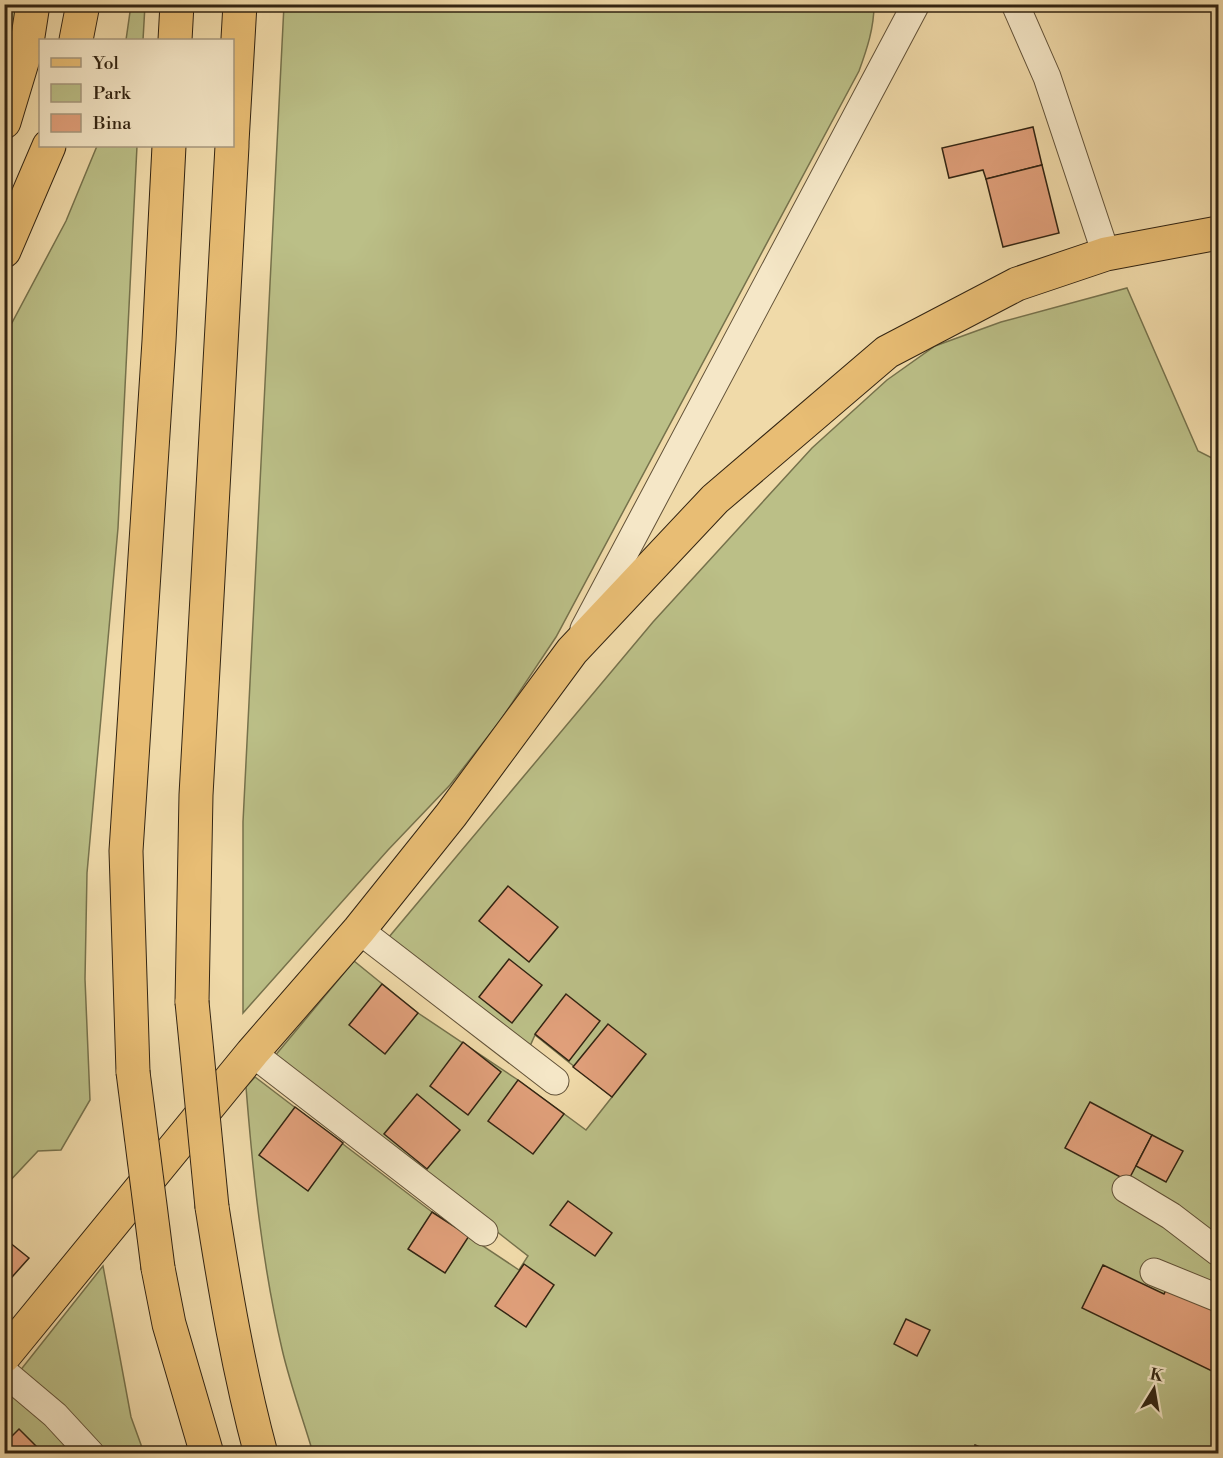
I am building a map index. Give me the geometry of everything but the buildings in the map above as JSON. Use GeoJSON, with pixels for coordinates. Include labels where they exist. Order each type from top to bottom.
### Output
{"type":"FeatureCollection","features":[{"type":"Feature","properties":{"kind":"main road"},"geometry":{"type":"LineString","coordinates":[[4,122],[26,49],[33,4]]}},
{"type":"Feature","properties":{"kind":"main road"},"geometry":{"type":"LineString","coordinates":[[76,39],[82,4]]}},
{"type":"Feature","properties":{"kind":"main road"},"geometry":{"type":"LineString","coordinates":[[175,39],[177,4]]}},
{"type":"Feature","properties":{"kind":"main road"},"geometry":{"type":"LineString","coordinates":[[234,109],[240,4]]}},
{"type":"Feature","properties":{"kind":"main road"},"geometry":{"type":"LineString","coordinates":[[4,250],[49,147]]}},
{"type":"Feature","properties":{"kind":"main road"},"geometry":{"type":"LineString","coordinates":[[169,147],[159,341],[126,851],[133,1072],[158,1268],[169,1324],[207,1454]]}},
{"type":"Feature","properties":{"kind":"main road"},"geometry":{"type":"LineString","coordinates":[[232,147],[196,795],[192,1002],[212,1207],[227,1304],[247,1401],[261,1454]]}},
{"type":"Feature","properties":{"kind":"main road"},"geometry":{"type":"LineString","coordinates":[[4,1356],[252,1053],[359,930],[451,815],[572,651],[715,499],[886,352],[1017,284],[1106,254],[1218,233]]}},
{"type":"Feature","properties":{"kind":"street"},"geometry":{"type":"LineString","coordinates":[[1015,4],[1047,77],[1106,254]]}},
{"type":"Feature","properties":{"kind":"street"},"geometry":{"type":"LineString","coordinates":[[572,651],[913,6]]}},
{"type":"Feature","properties":{"kind":"street"},"geometry":{"type":"LineString","coordinates":[[359,930],[555,1082]]}},
{"type":"Feature","properties":{"kind":"street"},"geometry":{"type":"LineString","coordinates":[[252,1053],[484,1232]]}},
{"type":"Feature","properties":{"kind":"street"},"geometry":{"type":"LineString","coordinates":[[1126,1189],[1171,1216],[1218,1252]]}},
{"type":"Feature","properties":{"kind":"street"},"geometry":{"type":"LineString","coordinates":[[1154,1272],[1218,1298]]}},
{"type":"Feature","properties":{"kind":"street"},"geometry":{"type":"LineString","coordinates":[[4,1372],[55,1415],[91,1454]]}},
{"type":"Feature","properties":{"kind":"green space"},"geometry":{"type":"Polygon","coordinates":[[[5,5],[19,5],[5,76],[5,5]]]}},
{"type":"Feature","properties":{"kind":"green space"},"geometry":{"type":"Polygon","coordinates":[[[131,5],[145,5],[143,39],[126,39],[131,5]]]}},
{"type":"Feature","properties":{"kind":"green space"},"geometry":{"type":"Polygon","coordinates":[[[284,5],[874,5],[874,14],[859,71],[556,637],[500,721],[450,785],[388,850],[243,1013],[243,822],[284,5]]]}},
{"type":"Feature","properties":{"kind":"green space"},"geometry":{"type":"Polygon","coordinates":[[[97,147],[137,147],[118,528],[87,873],[85,979],[90,1100],[61,1150],[38,1151],[5,1186],[5,336],[66,221],[97,147]]]}},
{"type":"Feature","properties":{"kind":"green space"},"geometry":{"type":"Polygon","coordinates":[[[1127,288],[1198,451],[1218,461],[1218,1453],[313,1453],[285,1362],[275,1317],[255,1186],[246,1087],[255,1077],[432,1212],[519,1270],[528,1256],[274,1057],[354,961],[418,1013],[518,1080],[586,1130],[612,1097],[535,1035],[530,1046],[389,937],[653,622],[812,448],[887,380],[935,346],[1001,322],[1127,288]]]}},
{"type":"Feature","properties":{"kind":"green space"},"geometry":{"type":"Polygon","coordinates":[[[103,1266],[131,1417],[144,1453],[5,1453],[4,1391],[103,1266]]]}}]}
